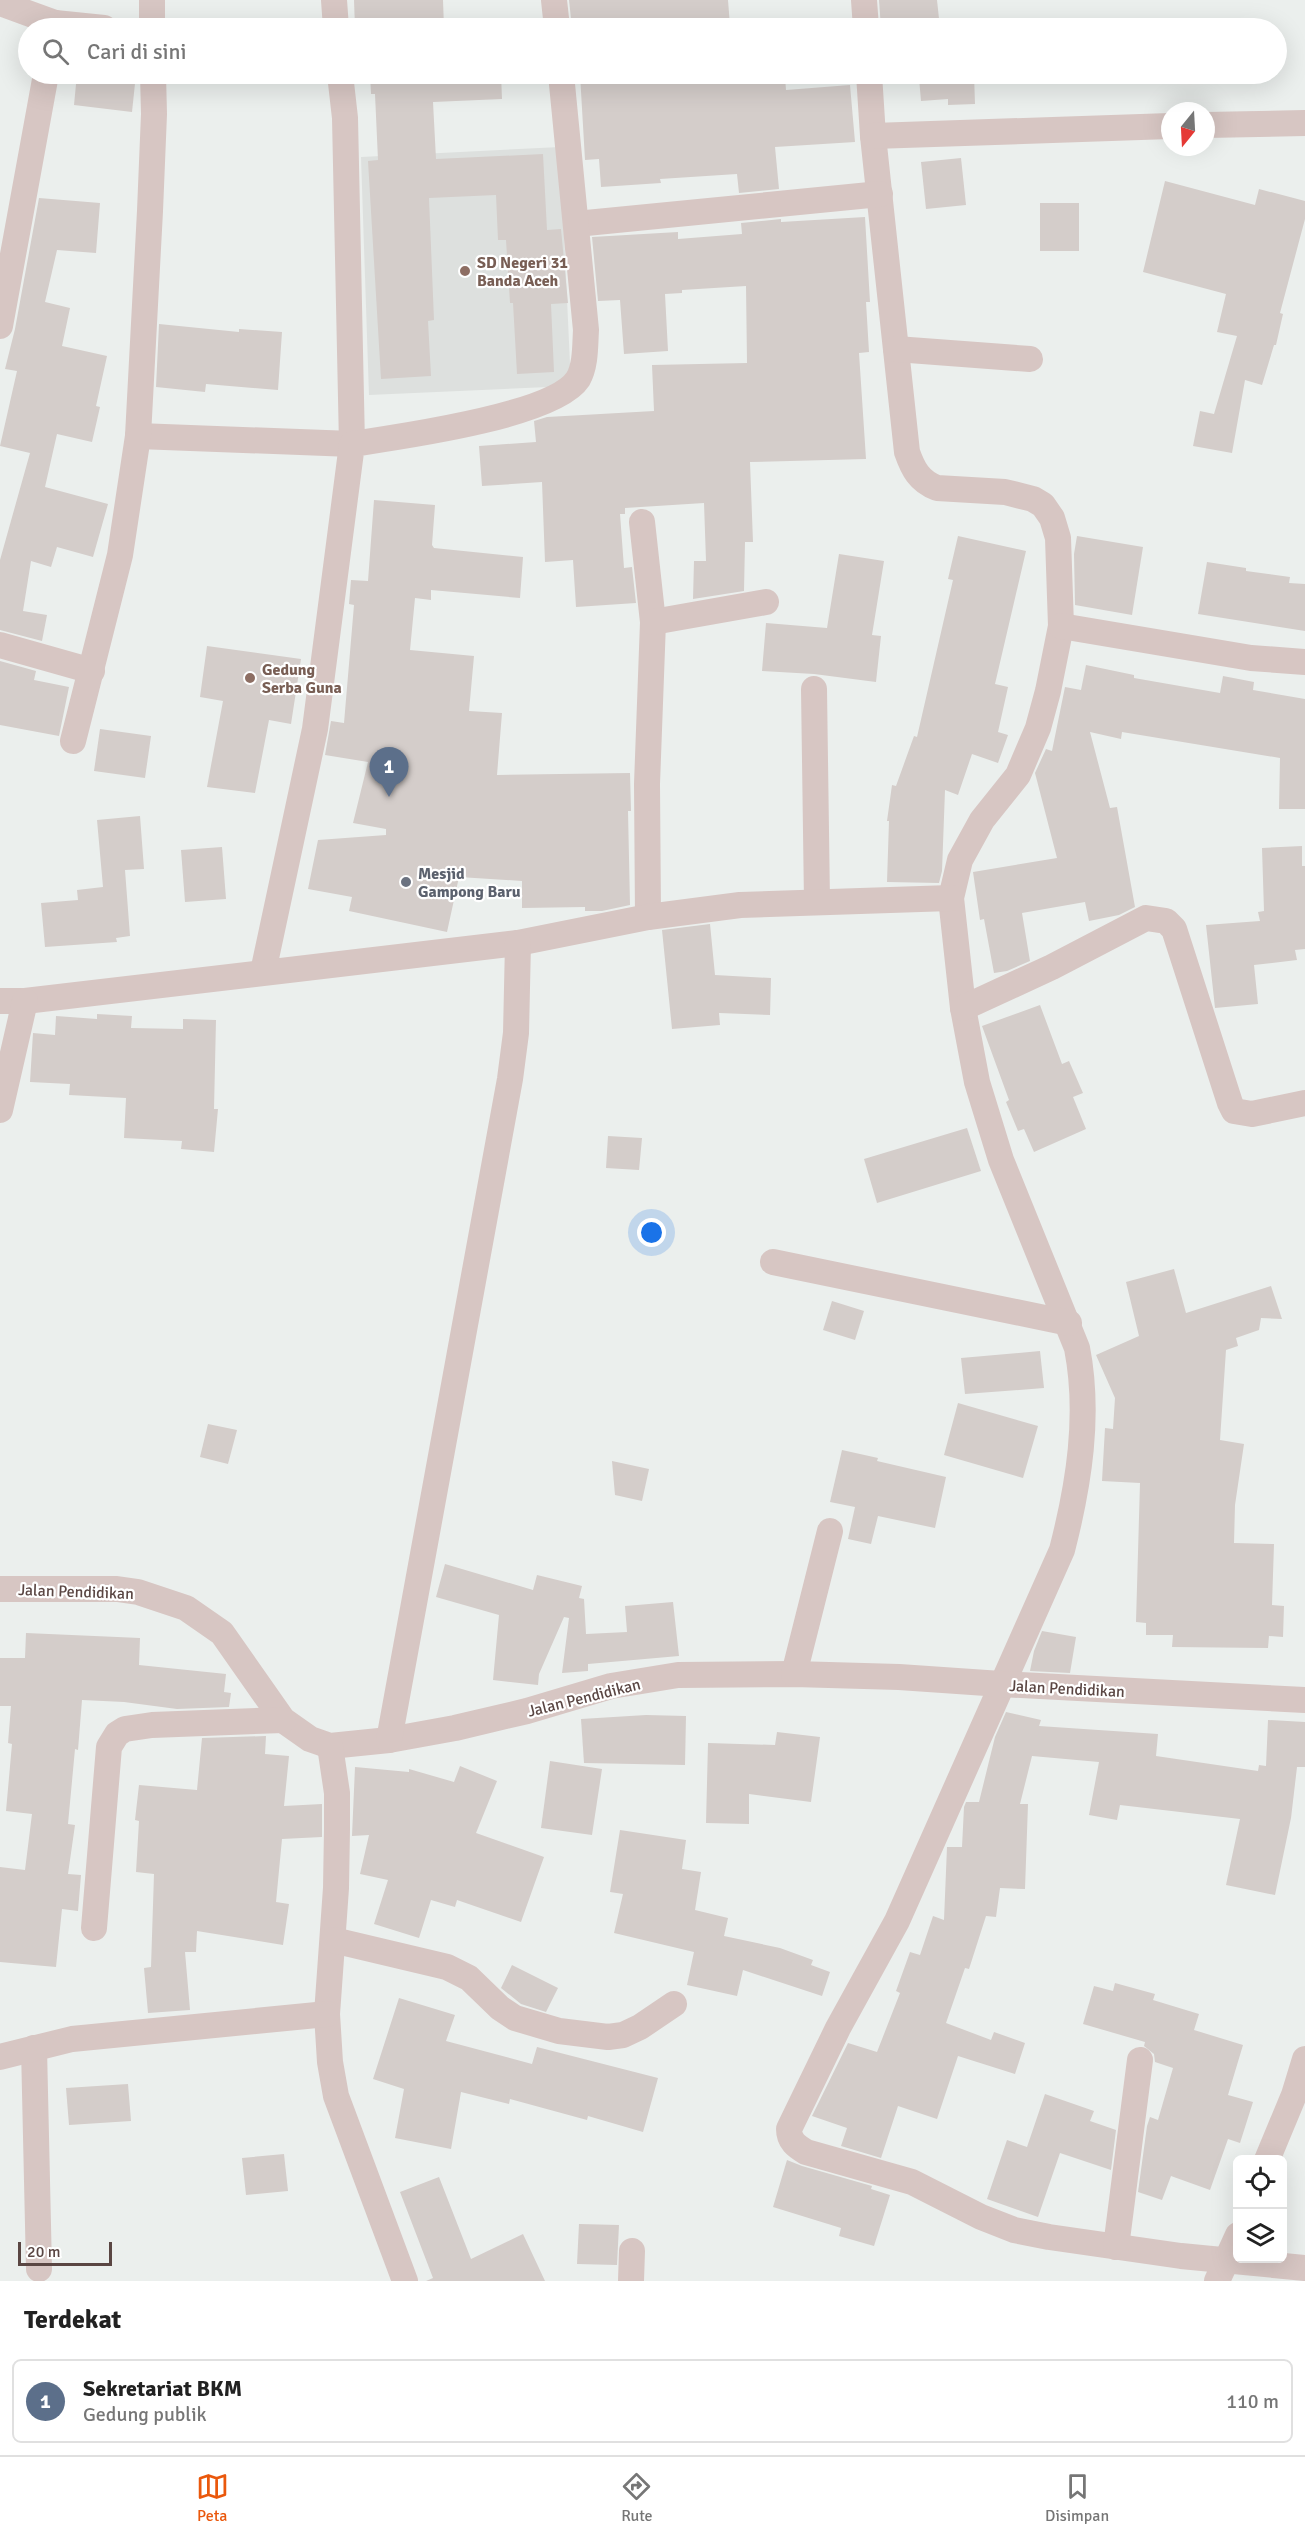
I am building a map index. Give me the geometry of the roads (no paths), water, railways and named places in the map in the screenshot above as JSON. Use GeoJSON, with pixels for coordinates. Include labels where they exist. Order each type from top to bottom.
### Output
{"type":"FeatureCollection","features":[{"type":"Feature","properties":{"kind":"street"},"geometry":{"type":"LineString","coordinates":[[152,0],[152,18]]}},
{"type":"Feature","properties":{"kind":"street"},"geometry":{"type":"LineString","coordinates":[[334,0],[335,18]]}},
{"type":"Feature","properties":{"kind":"street"},"geometry":{"type":"LineString","coordinates":[[554,0],[556,18]]}},
{"type":"Feature","properties":{"kind":"street"},"geometry":{"type":"LineString","coordinates":[[864,0],[865,18]]}},
{"type":"Feature","properties":{"kind":"street"},"geometry":{"type":"LineString","coordinates":[[0,3],[36,18]]}},
{"type":"Feature","properties":{"kind":"street"},"geometry":{"type":"LineString","coordinates":[[0,326],[9,217],[43,84]]}},
{"type":"Feature","properties":{"kind":"street"},"geometry":{"type":"LineString","coordinates":[[73,741],[120,555],[138,436],[150,211],[153,84]]}},
{"type":"Feature","properties":{"kind":"street"},"geometry":{"type":"LineString","coordinates":[[263,972],[315,729],[352,444],[345,118],[341,84]]}},
{"type":"Feature","properties":{"kind":"street"},"geometry":{"type":"LineString","coordinates":[[138,436],[352,444],[422,432],[527,409],[559,396],[578,379],[584,361],[586,330],[562,84]]}},
{"type":"Feature","properties":{"kind":"street"},"geometry":{"type":"LineString","coordinates":[[870,84],[873,136],[907,452],[917,474],[927,484],[948,490],[1005,492],[1034,499],[1043,505],[1052,518],[1058,538],[1061,626],[1048,691],[1027,756],[1018,775],[982,820],[960,860],[951,898],[963,1008],[977,1082],[1001,1160],[1069,1323],[1077,1348],[1083,1379],[1082,1450],[1062,1550],[897,1921],[838,2028],[789,2129],[789,2136],[798,2147],[806,2152],[912,2182],[981,2217],[1014,2230],[1116,2247],[1223,2271],[1305,2268]]}},
{"type":"Feature","properties":{"kind":"street"},"geometry":{"type":"LineString","coordinates":[[1215,125],[1305,123]]}},
{"type":"Feature","properties":{"kind":"street"},"geometry":{"type":"LineString","coordinates":[[873,136],[1161,126]]}},
{"type":"Feature","properties":{"kind":"street"},"geometry":{"type":"LineString","coordinates":[[576,224],[880,194]]}},
{"type":"Feature","properties":{"kind":"street"},"geometry":{"type":"LineString","coordinates":[[896,348],[1030,359]]}},
{"type":"Feature","properties":{"kind":"street"},"geometry":{"type":"LineString","coordinates":[[642,522],[653,622],[647,784],[648,917]]}},
{"type":"Feature","properties":{"kind":"street"},"geometry":{"type":"LineString","coordinates":[[653,622],[766,602]]}},
{"type":"Feature","properties":{"kind":"street"},"geometry":{"type":"LineString","coordinates":[[1061,626],[1251,658],[1305,662]]}},
{"type":"Feature","properties":{"kind":"street"},"geometry":{"type":"LineString","coordinates":[[0,645],[92,671]]}},
{"type":"Feature","properties":{"kind":"street"},"geometry":{"type":"LineString","coordinates":[[814,689],[817,902]]}},
{"type":"Feature","properties":{"kind":"street"},"geometry":{"type":"LineString","coordinates":[[0,1110],[12,1001],[518,943],[648,917],[740,905],[951,898]]}},
{"type":"Feature","properties":{"kind":"street"},"geometry":{"type":"LineString","coordinates":[[963,1008],[1052,967],[1146,918],[1166,921],[1174,929],[1234,1111],[1252,1114],[1305,1103]]}},
{"type":"Feature","properties":{"kind":"street"},"geometry":{"type":"LineString","coordinates":[[389,1740],[510,1079],[516,1033],[518,943]]}},
{"type":"Feature","properties":{"kind":"street"},"geometry":{"type":"LineString","coordinates":[[773,1262],[1069,1323]]}},
{"type":"Feature","properties":{"kind":"street"},"geometry":{"type":"LineString","coordinates":[[794,1674],[830,1531]]}},
{"type":"Feature","properties":{"kind":"street","name":"Jalan Pendidikan"},"geometry":{"type":"LineString","coordinates":[[0,1589],[117,1589],[138,1592],[186,1608],[222,1633],[283,1720],[310,1739],[330,1746],[389,1740],[455,1728],[527,1711],[611,1686],[667,1677],[794,1674],[899,1677],[1305,1700]]}},
{"type":"Feature","properties":{"kind":"street"},"geometry":{"type":"LineString","coordinates":[[93,1928],[108,1747],[117,1734],[125,1729],[152,1725],[283,1720]]}},
{"type":"Feature","properties":{"kind":"street"},"geometry":{"type":"LineString","coordinates":[[330,1746],[337,1793],[333,1940],[327,2014],[330,2062],[336,2096],[405,2281]]}},
{"type":"Feature","properties":{"kind":"street"},"geometry":{"type":"LineString","coordinates":[[333,1940],[447,1967],[469,1978],[500,2008],[515,2018],[559,2031],[608,2037],[623,2035],[640,2027],[674,2004]]}},
{"type":"Feature","properties":{"kind":"street"},"geometry":{"type":"LineString","coordinates":[[0,2057],[72,2039],[327,2014]]}},
{"type":"Feature","properties":{"kind":"street"},"geometry":{"type":"LineString","coordinates":[[34,2048],[39,2269]]}},
{"type":"Feature","properties":{"kind":"street"},"geometry":{"type":"LineString","coordinates":[[1269,2155],[1305,2059]]}},
{"type":"Feature","properties":{"kind":"street"},"geometry":{"type":"LineString","coordinates":[[1116,2247],[1140,2060]]}},
{"type":"Feature","properties":{"kind":"street"},"geometry":{"type":"LineString","coordinates":[[1223,2271],[1233,2247]]}},
{"type":"Feature","properties":{"kind":"street"},"geometry":{"type":"LineString","coordinates":[[631,2281],[632,2251]]}},
{"type":"Feature","properties":{"kind":"place","name":"SD Negeri 31 Banda Aceh"},"geometry":{"type":"Point","coordinates":[465,271]}},
{"type":"Feature","properties":{"kind":"place","name":"Gedung Serba Guna"},"geometry":{"type":"Point","coordinates":[250,678]}},
{"type":"Feature","properties":{"kind":"place","name":"Sekretariat BKM"},"geometry":{"type":"Point","coordinates":[389,797]}},
{"type":"Feature","properties":{"kind":"place","name":"Mesjid Gampong Baru"},"geometry":{"type":"Point","coordinates":[406,882]}}]}
